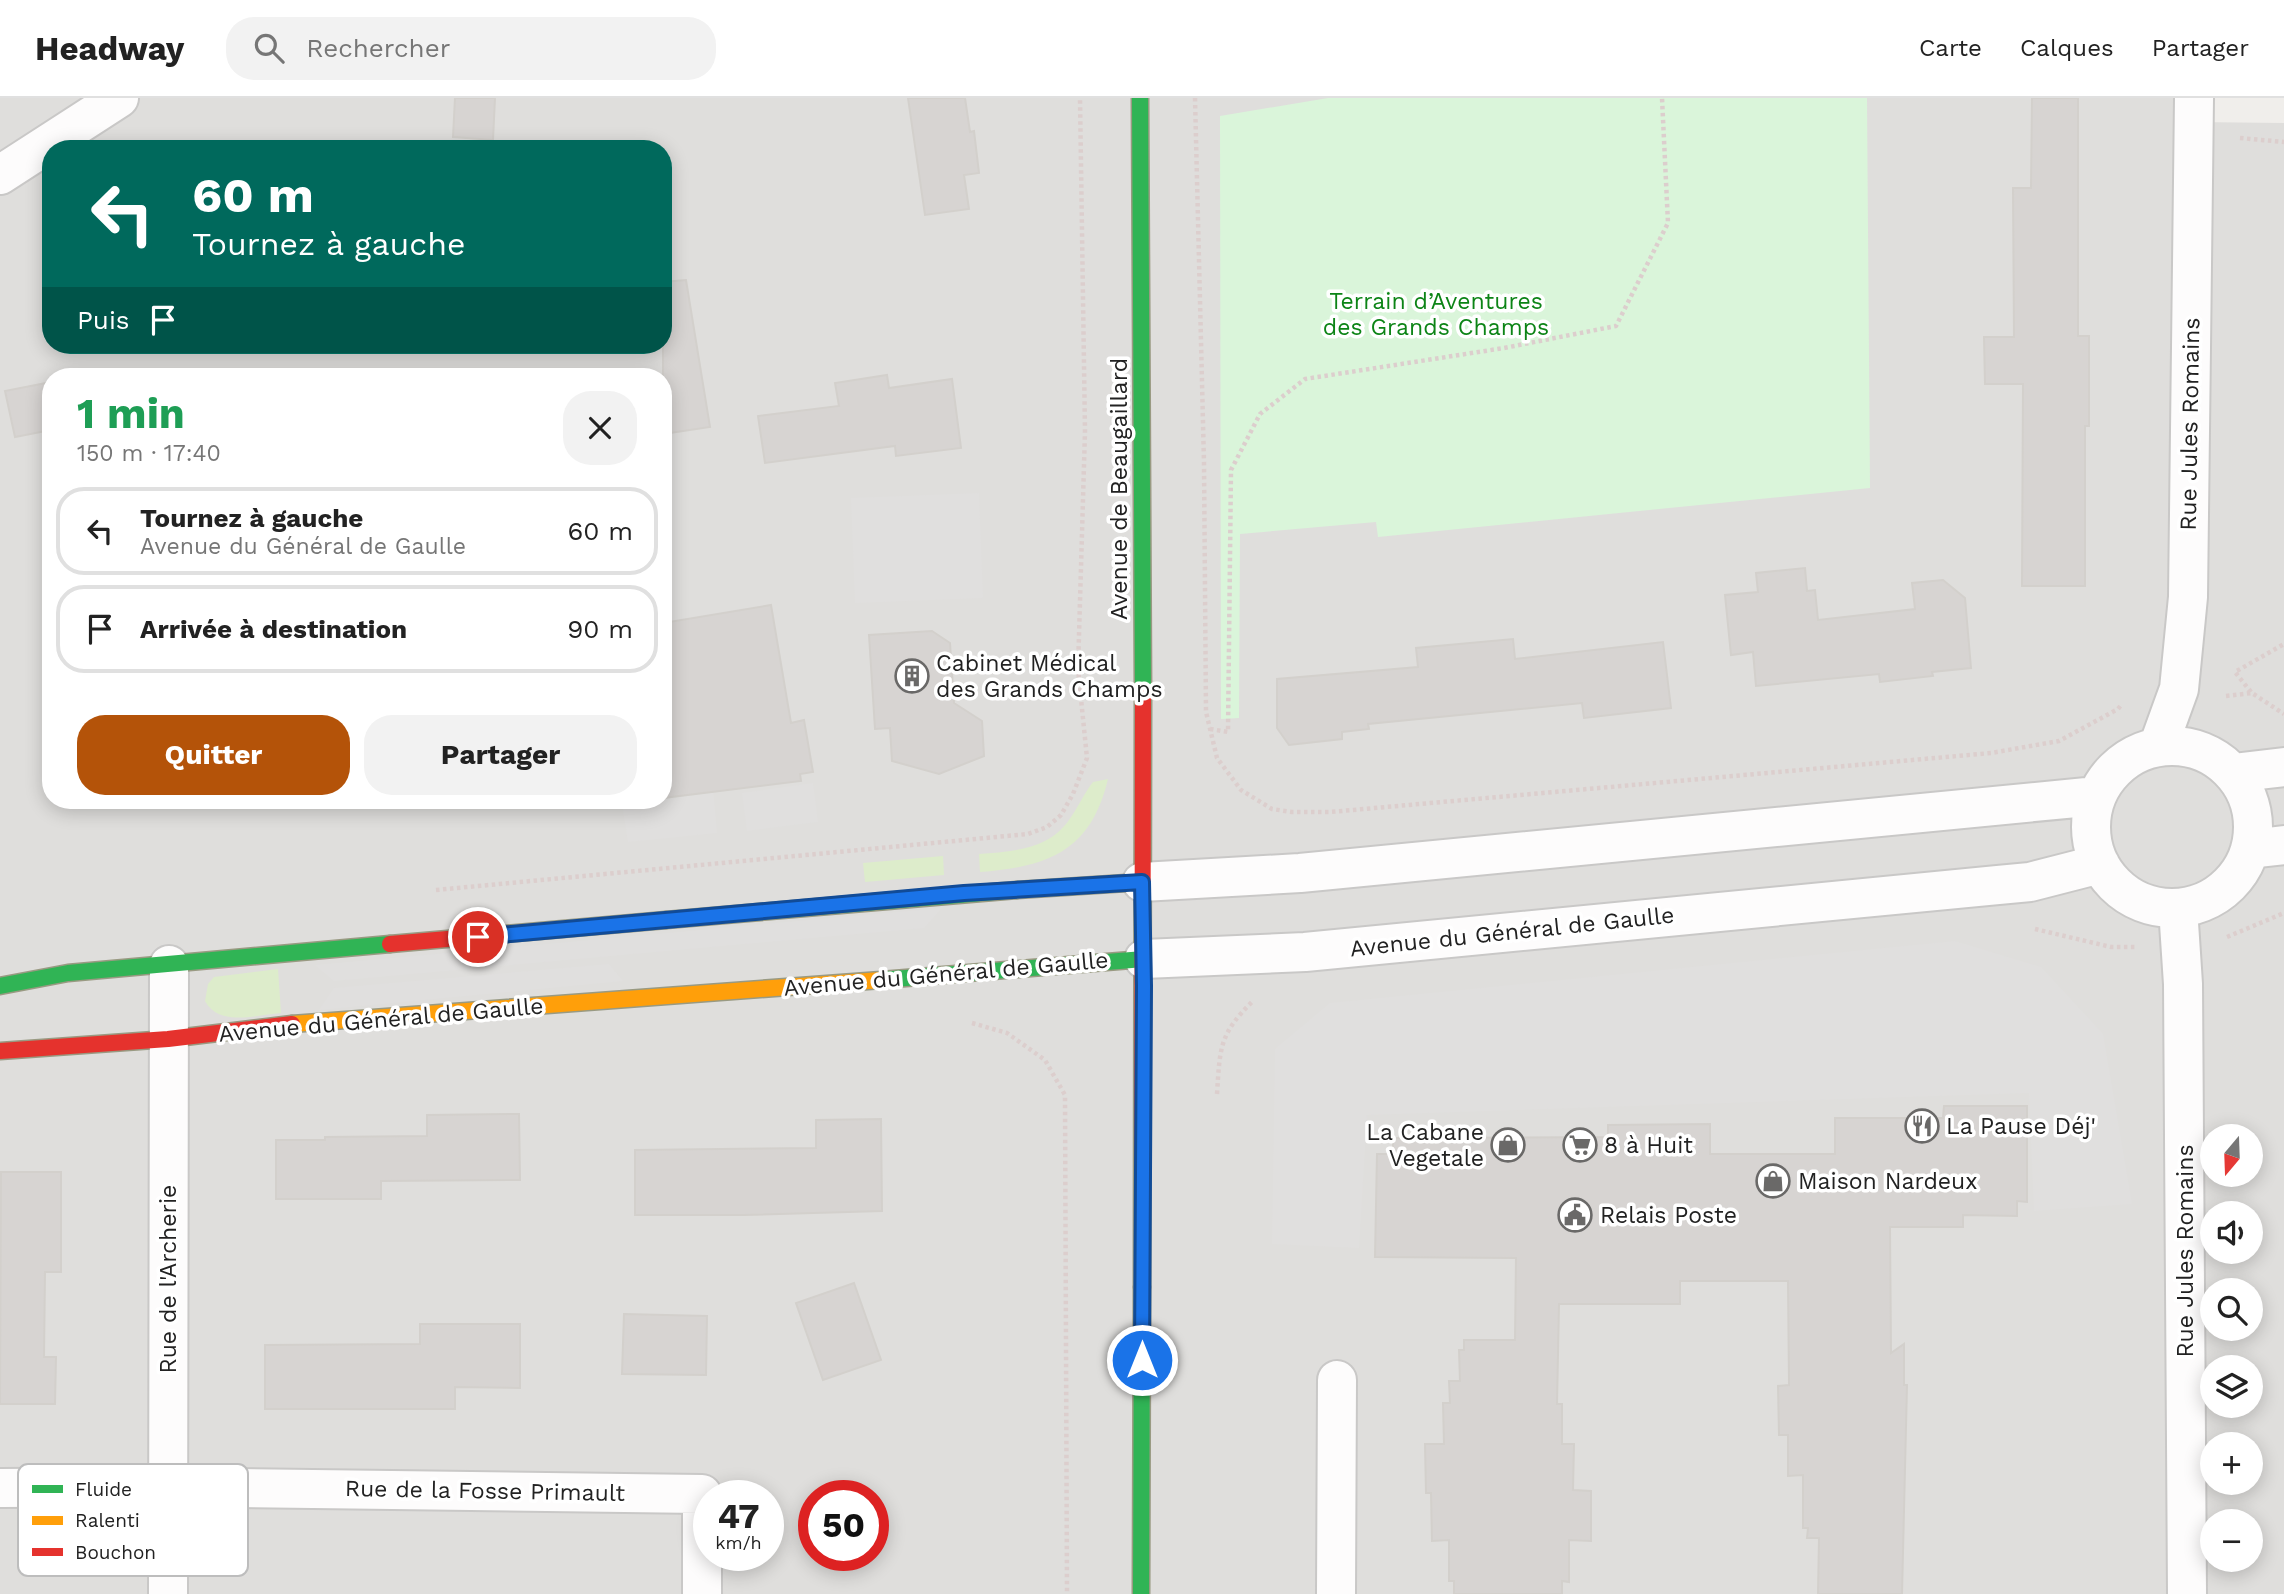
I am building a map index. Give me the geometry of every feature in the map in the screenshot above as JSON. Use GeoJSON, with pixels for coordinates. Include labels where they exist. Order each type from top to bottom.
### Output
{"type":"FeatureCollection","features":[{"type":"Feature","properties":{"kind":"street"},"geometry":{"type":"LineString","coordinates":[[53,140],[119,98]]}},
{"type":"Feature","properties":{"kind":"street","name":"Avenue de Beaugaillard"},"geometry":{"type":"LineString","coordinates":[[1140,98],[1144,959],[1141,1594]]}},
{"type":"Feature","properties":{"kind":"street","name":"Rue Jules Romains"},"geometry":{"type":"LineString","coordinates":[[2158,747],[2179,689],[2188,597],[2194,98]]}},
{"type":"Feature","properties":{"kind":"street"},"geometry":{"type":"LineString","coordinates":[[0,174],[42,147]]}},
{"type":"Feature","properties":{"kind":"street"},"geometry":{"type":"LineString","coordinates":[[2178,746],[2199,751],[2217,760],[2233,773],[2251,808],[2253,829],[2267,847],[2244,864],[2223,890],[2209,898],[2178,908],[2160,907],[2124,893],[2110,880],[2100,864],[2092,842],[2091,818],[2097,796],[2106,779],[2121,764],[2139,752],[2178,746]]}},
{"type":"Feature","properties":{"kind":"street"},"geometry":{"type":"LineString","coordinates":[[2233,773],[2284,767]]}},
{"type":"Feature","properties":{"kind":"street"},"geometry":{"type":"LineString","coordinates":[[0,986],[68,974],[964,893],[1300,873],[2097,796]]}},
{"type":"Feature","properties":{"kind":"street","name":"Avenue du Général de Gaulle"},"geometry":{"type":"LineString","coordinates":[[0,1051],[168,1039],[294,1024],[1144,959],[1305,953],[2030,882],[2100,864]]}},
{"type":"Feature","properties":{"kind":"street","name":"Rue Jules Romains"},"geometry":{"type":"LineString","coordinates":[[2178,908],[2183,997],[2187,1594]]}},
{"type":"Feature","properties":{"kind":"street","name":"Rue de l'Archerie"},"geometry":{"type":"LineString","coordinates":[[167,1464],[169,965]]}},
{"type":"Feature","properties":{"kind":"street"},"geometry":{"type":"LineString","coordinates":[[1336,1594],[1338,1380]]}},
{"type":"Feature","properties":{"kind":"street"},"geometry":{"type":"LineString","coordinates":[[0,1488],[18,1488]]}},
{"type":"Feature","properties":{"kind":"street","name":"Rue de la Fosse Primault"},"geometry":{"type":"LineString","coordinates":[[248,1488],[702,1494],[702,1594]]}},
{"type":"Feature","properties":{"kind":"street","name":"Rue de l'Archerie"},"geometry":{"type":"LineString","coordinates":[[168,1576],[168,1594]]}},
{"type":"Feature","properties":{"kind":"path"},"geometry":{"type":"LineString","coordinates":[[436,890],[1028,834],[1047,827],[1061,815],[1073,794],[1087,758],[1078,669],[1085,430],[1080,98]]}},
{"type":"Feature","properties":{"kind":"path"},"geometry":{"type":"LineString","coordinates":[[1195,98],[1204,463],[1206,712],[1217,758],[1241,790],[1272,809],[1298,812],[1330,811],[1991,753],[2059,741],[2118,709],[2126,699]]}},
{"type":"Feature","properties":{"kind":"path"},"geometry":{"type":"LineString","coordinates":[[1210,729],[1228,732],[1231,470],[1259,414],[1305,379],[1504,348],[1616,326],[1668,223],[1662,98]]}},
{"type":"Feature","properties":{"kind":"path"},"geometry":{"type":"LineString","coordinates":[[2252,693],[2235,672],[2284,644]]}},
{"type":"Feature","properties":{"kind":"path"},"geometry":{"type":"LineString","coordinates":[[1217,1094],[1221,1046],[1235,1018],[1256,998]]}},
{"type":"Feature","properties":{"kind":"path"},"geometry":{"type":"LineString","coordinates":[[972,1023],[1007,1033],[1045,1060],[1065,1095],[1067,1594]]}},
{"type":"Feature","properties":{"kind":"shaded area"},"geometry":{"type":"Polygon","coordinates":[[[0,98],[2194,98],[2194,122],[2284,123],[2284,1594],[0,1594],[0,98]]]}},
{"type":"Feature","properties":{"kind":"shaded area"},"geometry":{"type":"Polygon","coordinates":[[[979,493],[983,598],[855,603],[851,498],[979,493]]]}},
{"type":"Feature","properties":{"kind":"shaded area"},"geometry":{"type":"Polygon","coordinates":[[[813,783],[818,822],[747,831],[742,793],[813,783]]]}},
{"type":"Feature","properties":{"kind":"shaded area"},"geometry":{"type":"Polygon","coordinates":[[[713,789],[717,833],[628,842],[623,809],[672,809],[672,796],[713,789]]]}},
{"type":"Feature","properties":{"kind":"shaded area"},"geometry":{"type":"Polygon","coordinates":[[[942,908],[924,928],[334,981],[315,965],[942,908]]]}},
{"type":"Feature","properties":{"kind":"shaded area"},"geometry":{"type":"Polygon","coordinates":[[[1955,941],[2041,967],[2103,1034],[2132,1204],[2034,1211],[2029,1093],[1367,1115],[1359,1248],[1272,1244],[1275,1049],[1330,1003],[1955,941]]]}},
{"type":"Feature","properties":{"kind":"shaded area"},"geometry":{"type":"Polygon","coordinates":[[[609,964],[623,981],[319,1010],[334,988],[609,964]]]}},
{"type":"Feature","properties":{"kind":"green space","name":"Terrain d’Aventures des Grands Champs"},"geometry":{"type":"Polygon","coordinates":[[[1328,98],[1867,98],[1870,488],[1378,537],[1376,522],[1240,534],[1239,718],[1221,719],[1220,116],[1328,98]]]}},
{"type":"Feature","properties":{"kind":"green space"},"geometry":{"type":"Polygon","coordinates":[[[1108,779],[1090,823],[1078,839],[1063,851],[1026,865],[980,872],[979,854],[1029,847],[1051,838],[1069,820],[1093,782],[1108,779]]]}},
{"type":"Feature","properties":{"kind":"green space"},"geometry":{"type":"Polygon","coordinates":[[[943,856],[944,875],[865,882],[863,863],[943,856]]]}},
{"type":"Feature","properties":{"kind":"green space"},"geometry":{"type":"Polygon","coordinates":[[[278,969],[281,1013],[229,1017],[211,1009],[205,1001],[208,984],[214,977],[278,969]]]}},
{"type":"Feature","properties":{"kind":"building"},"geometry":{"type":"Polygon","coordinates":[[[455,98],[495,98],[493,140],[453,137],[455,98]]]}},
{"type":"Feature","properties":{"kind":"building"},"geometry":{"type":"Polygon","coordinates":[[[908,98],[965,98],[970,132],[974,131],[979,173],[964,175],[969,209],[925,215],[908,98]]]}},
{"type":"Feature","properties":{"kind":"building"},"geometry":{"type":"Polygon","coordinates":[[[2032,98],[2078,98],[2078,336],[2089,336],[2089,426],[2085,426],[2085,586],[2022,586],[2023,384],[1985,384],[1984,337],[2014,337],[2013,188],[2031,188],[2032,98]]]}},
{"type":"Feature","properties":{"kind":"building"},"geometry":{"type":"Polygon","coordinates":[[[686,280],[710,427],[672,433],[672,368],[663,368],[663,354],[672,354],[672,281],[686,280]]]}},
{"type":"Feature","properties":{"kind":"building"},"geometry":{"type":"Polygon","coordinates":[[[887,375],[889,388],[952,379],[961,448],[896,456],[895,446],[765,463],[758,416],[839,406],[835,383],[887,375]]]}},
{"type":"Feature","properties":{"kind":"building"},"geometry":{"type":"Polygon","coordinates":[[[42,384],[42,432],[15,437],[5,391],[42,384]]]}},
{"type":"Feature","properties":{"kind":"building"},"geometry":{"type":"Polygon","coordinates":[[[1805,568],[1807,591],[1815,590],[1818,620],[1915,609],[1912,583],[1943,580],[1965,598],[1971,668],[1932,672],[1933,676],[1880,682],[1879,674],[1756,686],[1753,652],[1731,655],[1725,595],[1758,592],[1756,573],[1805,568]]]}},
{"type":"Feature","properties":{"kind":"building"},"geometry":{"type":"Polygon","coordinates":[[[771,605],[791,723],[804,720],[813,772],[800,774],[801,781],[672,797],[672,622],[771,605]]]}},
{"type":"Feature","properties":{"kind":"building","name":"Cabinet Médical des Grands Champs"},"geometry":{"type":"Polygon","coordinates":[[[932,631],[950,643],[954,703],[982,721],[984,756],[939,774],[892,761],[890,728],[875,729],[869,635],[932,631]]]}},
{"type":"Feature","properties":{"kind":"building"},"geometry":{"type":"Polygon","coordinates":[[[1513,639],[1515,659],[1663,642],[1671,708],[1584,718],[1582,703],[1368,724],[1369,729],[1342,732],[1342,739],[1289,745],[1277,728],[1277,679],[1418,667],[1416,648],[1513,639]]]}},
{"type":"Feature","properties":{"kind":"building"},"geometry":{"type":"Polygon","coordinates":[[[1944,1106],[2027,1106],[2027,1202],[2017,1201],[2017,1216],[1963,1215],[1963,1227],[1890,1227],[1891,1353],[1904,1344],[1904,1385],[1907,1385],[1902,1594],[1818,1594],[1819,1538],[1807,1538],[1808,1528],[1803,1528],[1803,1475],[1788,1476],[1788,1435],[1779,1435],[1778,1386],[1789,1385],[1788,1281],[1680,1281],[1680,1304],[1559,1304],[1557,1404],[1562,1404],[1562,1444],[1574,1444],[1573,1490],[1591,1491],[1591,1541],[1569,1540],[1569,1582],[1562,1581],[1562,1594],[1454,1594],[1454,1581],[1449,1581],[1449,1540],[1432,1541],[1431,1493],[1426,1493],[1425,1444],[1444,1444],[1443,1403],[1450,1403],[1449,1381],[1460,1381],[1459,1350],[1464,1350],[1464,1340],[1515,1340],[1516,1258],[1375,1257],[1377,1154],[1393,1154],[1393,1138],[1608,1137],[1608,1125],[1710,1124],[1710,1154],[1835,1154],[1835,1118],[1943,1118],[1944,1106]]]}},
{"type":"Feature","properties":{"kind":"building"},"geometry":{"type":"Polygon","coordinates":[[[519,1114],[520,1180],[381,1181],[381,1199],[276,1199],[276,1140],[427,1136],[427,1115],[519,1114]]]}},
{"type":"Feature","properties":{"kind":"building"},"geometry":{"type":"Polygon","coordinates":[[[881,1119],[882,1211],[635,1215],[635,1150],[816,1148],[816,1120],[881,1119]]]}},
{"type":"Feature","properties":{"kind":"building"},"geometry":{"type":"Polygon","coordinates":[[[1,1172],[61,1172],[61,1272],[45,1272],[44,1357],[56,1357],[55,1404],[0,1404],[1,1172]]]}},
{"type":"Feature","properties":{"kind":"building"},"geometry":{"type":"Polygon","coordinates":[[[854,1283],[881,1360],[823,1380],[796,1303],[854,1283]]]}},
{"type":"Feature","properties":{"kind":"building"},"geometry":{"type":"Polygon","coordinates":[[[624,1314],[707,1316],[706,1375],[622,1374],[624,1314]]]}},
{"type":"Feature","properties":{"kind":"building"},"geometry":{"type":"Polygon","coordinates":[[[420,1324],[520,1324],[520,1388],[455,1387],[455,1409],[265,1409],[265,1345],[420,1344],[420,1324]]]}},
{"type":"Feature","properties":{"kind":"traffic: fast"},"geometry":{"type":"LineString","coordinates":[[1140,98],[1143,694]]}},
{"type":"Feature","properties":{"kind":"traffic: fast"},"geometry":{"type":"LineString","coordinates":[[666,920],[1017,890]]}},
{"type":"Feature","properties":{"kind":"traffic: fast"},"geometry":{"type":"LineString","coordinates":[[0,986],[68,973],[390,944]]}},
{"type":"Feature","properties":{"kind":"traffic: fast"},"geometry":{"type":"LineString","coordinates":[[881,980],[1144,959]]}},
{"type":"Feature","properties":{"kind":"traffic: fast"},"geometry":{"type":"LineString","coordinates":[[1141,1594],[1142,1287]]}},
{"type":"Feature","properties":{"kind":"traffic: slow"},"geometry":{"type":"LineString","coordinates":[[292,1024],[881,980]]}},
{"type":"Feature","properties":{"kind":"traffic: jam"},"geometry":{"type":"LineString","coordinates":[[1142,1287],[1143,694]]}},
{"type":"Feature","properties":{"kind":"traffic: jam"},"geometry":{"type":"LineString","coordinates":[[1017,890],[1142,882]]}},
{"type":"Feature","properties":{"kind":"traffic: jam"},"geometry":{"type":"LineString","coordinates":[[390,944],[666,920]]}},
{"type":"Feature","properties":{"kind":"traffic: jam"},"geometry":{"type":"LineString","coordinates":[[0,1051],[168,1039],[292,1024]]}},
{"type":"Feature","properties":{"kind":"place","name":"Cabinet Médical des Grands Champs"},"geometry":{"type":"Point","coordinates":[912,676]}},
{"type":"Feature","properties":{"kind":"place","name":"La Pause Déj'"},"geometry":{"type":"Point","coordinates":[1922,1126]}},
{"type":"Feature","properties":{"kind":"place","name":"La Cabane Vegetale"},"geometry":{"type":"Point","coordinates":[1508,1145]}},
{"type":"Feature","properties":{"kind":"place","name":"8 à Huit"},"geometry":{"type":"Point","coordinates":[1580,1145]}},
{"type":"Feature","properties":{"kind":"place","name":"Maison Nardeux"},"geometry":{"type":"Point","coordinates":[1773,1181]}},
{"type":"Feature","properties":{"kind":"place","name":"Relais Poste"},"geometry":{"type":"Point","coordinates":[1575,1215]}},
{"type":"Feature","properties":{"kind":"route"},"geometry":{"type":"LineString","coordinates":[[478,937],[964,893],[1142,882],[1142,1360]]}}]}
